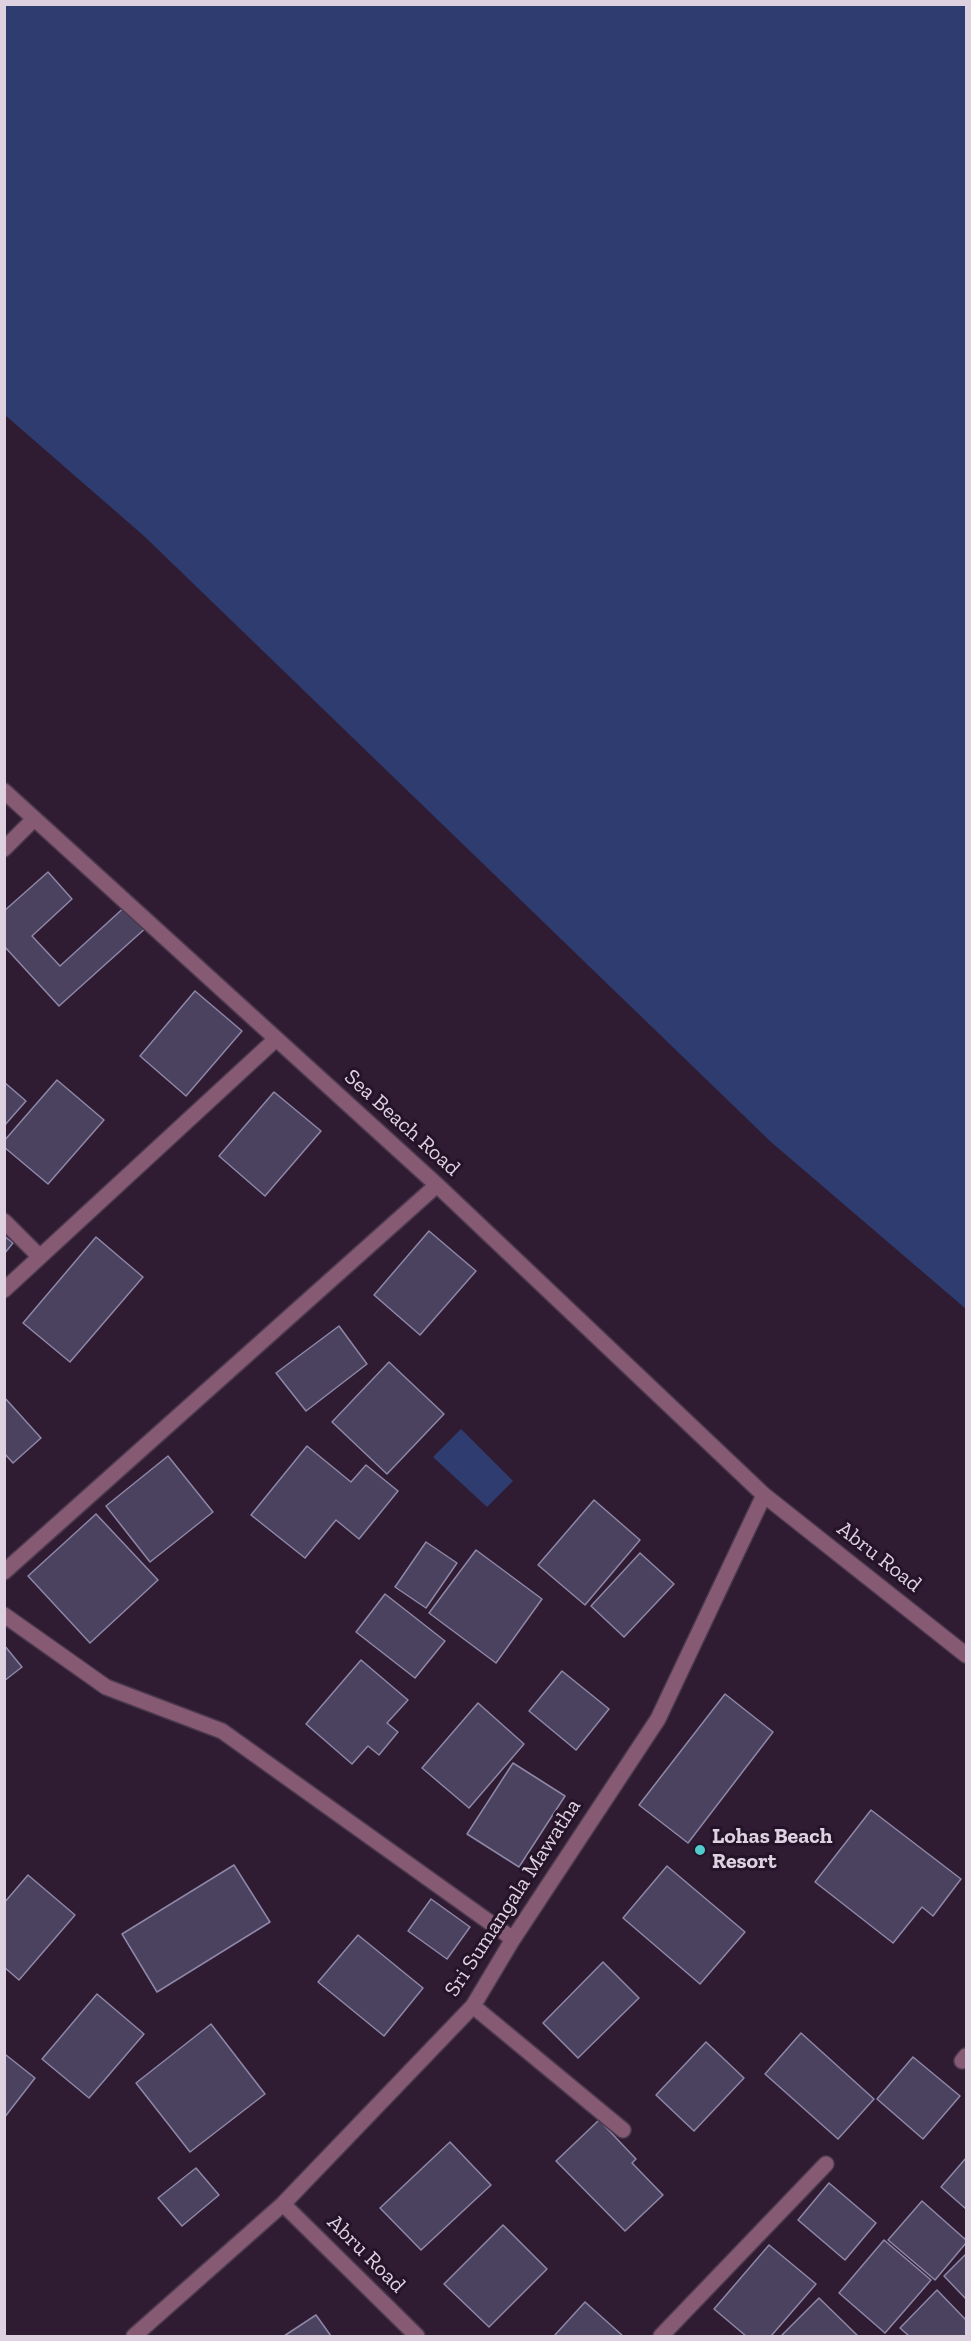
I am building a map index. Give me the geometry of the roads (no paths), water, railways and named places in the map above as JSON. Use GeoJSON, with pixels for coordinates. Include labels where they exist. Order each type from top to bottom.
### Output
{"type":"FeatureCollection","features":[{"type":"Feature","properties":{"kind":"street","name":"Sea Beach Road"},"geometry":{"type":"LineString","coordinates":[[4,791],[437,1185],[764,1495]]}},
{"type":"Feature","properties":{"kind":"street"},"geometry":{"type":"LineString","coordinates":[[4,849],[34,819]]}},
{"type":"Feature","properties":{"kind":"street"},"geometry":{"type":"LineString","coordinates":[[4,1290],[276,1039]]}},
{"type":"Feature","properties":{"kind":"street"},"geometry":{"type":"LineString","coordinates":[[4,1572],[437,1185]]}},
{"type":"Feature","properties":{"kind":"street"},"geometry":{"type":"LineString","coordinates":[[4,1221],[40,1257]]}},
{"type":"Feature","properties":{"kind":"street","name":"Abru Road"},"geometry":{"type":"LineString","coordinates":[[764,1495],[966,1655]]}},
{"type":"Feature","properties":{"kind":"street","name":"Sri Sumangala Mawatha"},"geometry":{"type":"LineString","coordinates":[[134,2337],[283,2204],[472,2006],[513,1939],[658,1719],[764,1495]]}},
{"type":"Feature","properties":{"kind":"street"},"geometry":{"type":"LineString","coordinates":[[4,1615],[106,1687],[222,1731],[513,1939]]}},
{"type":"Feature","properties":{"kind":"street"},"geometry":{"type":"LineString","coordinates":[[472,2006],[623,2130]]}},
{"type":"Feature","properties":{"kind":"street"},"geometry":{"type":"LineString","coordinates":[[661,2337],[826,2164]]}},
{"type":"Feature","properties":{"kind":"street","name":"Abru Road"},"geometry":{"type":"LineString","coordinates":[[283,2204],[417,2337]]}},
{"type":"Feature","properties":{"kind":"water"},"geometry":{"type":"Polygon","coordinates":[[[5,4],[966,5],[966,1309],[771,1142],[144,536],[5,415],[5,4]]]}},
{"type":"Feature","properties":{"kind":"water"},"geometry":{"type":"Polygon","coordinates":[[[461,1429],[513,1481],[487,1507],[433,1457],[461,1429]]]}},
{"type":"Feature","properties":{"kind":"place","name":"Lohas Beach Resort"},"geometry":{"type":"Point","coordinates":[700,1850]}}]}
